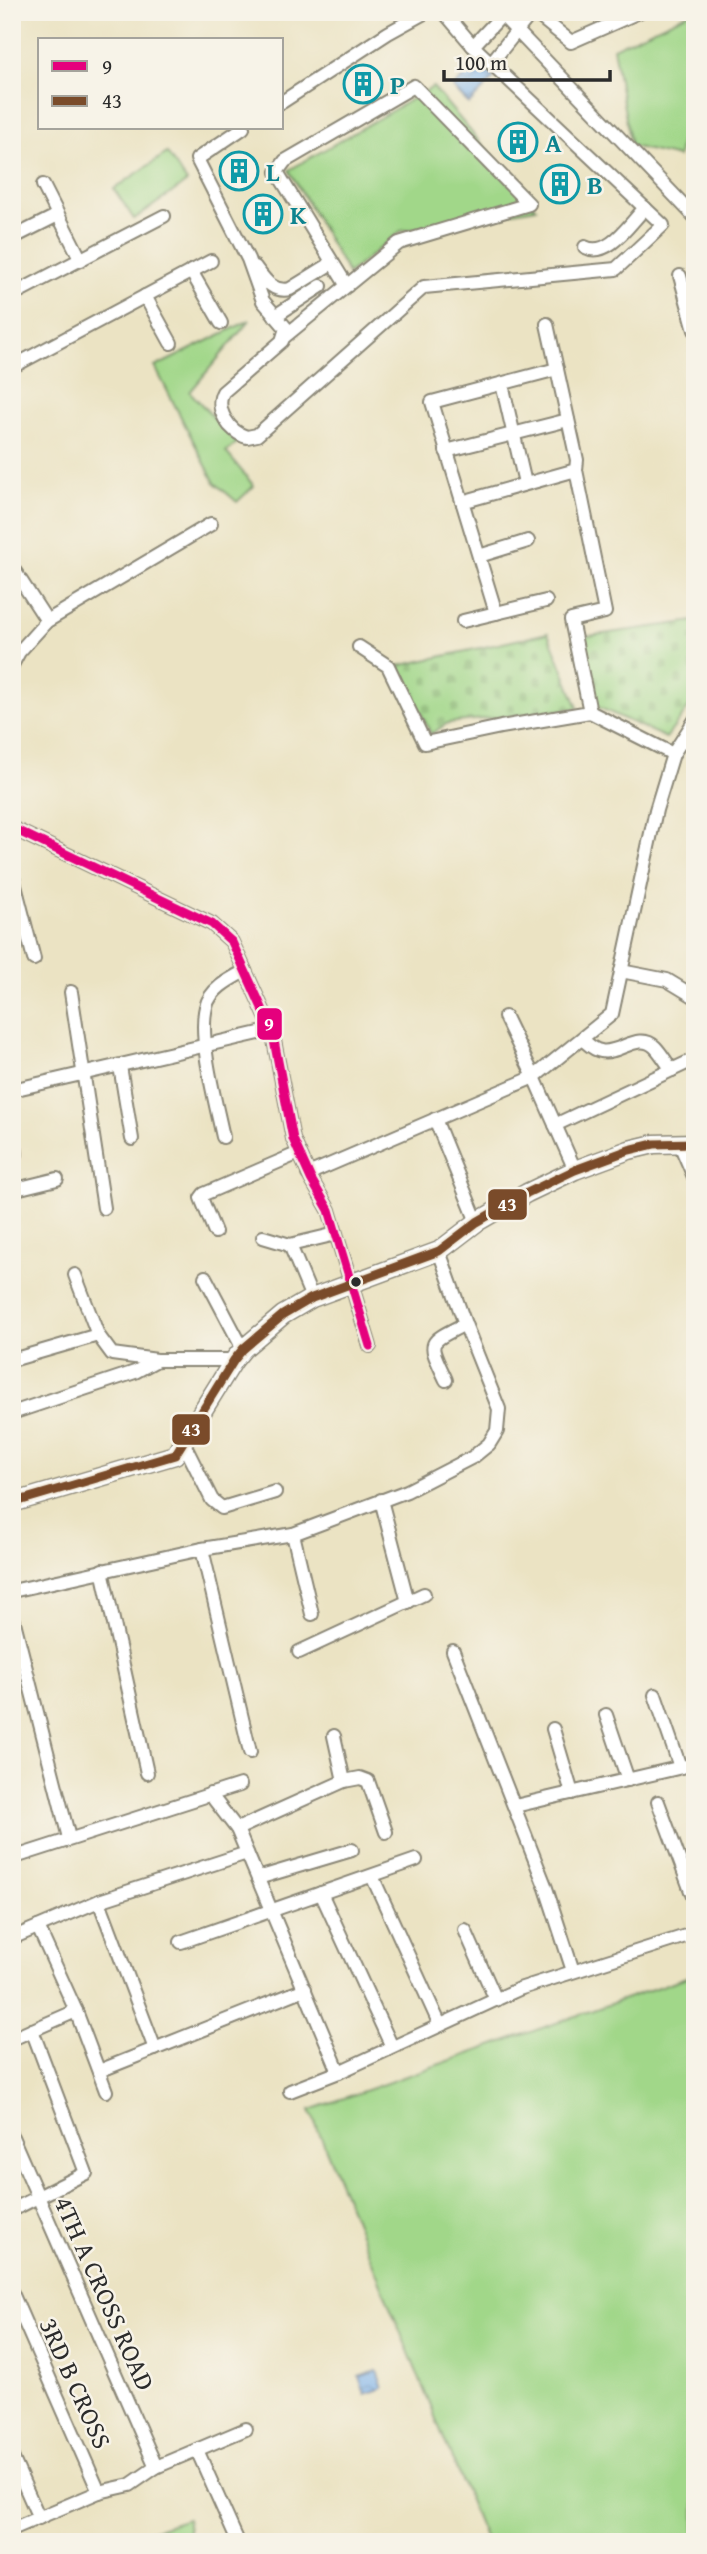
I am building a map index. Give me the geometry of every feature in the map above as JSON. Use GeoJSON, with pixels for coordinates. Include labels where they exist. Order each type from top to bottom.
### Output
{"type":"FeatureCollection","features":[{"type":"Feature","properties":{"kind":"main road"},"geometry":{"type":"LineString","coordinates":[[12,1503],[175,1455],[239,1354],[283,1315],[312,1298],[439,1251],[477,1222],[527,1193],[575,1170],[653,1144],[687,1143]]}},
{"type":"Feature","properties":{"kind":"street"},"geometry":{"type":"LineString","coordinates":[[284,102],[388,33],[426,12]]}},
{"type":"Feature","properties":{"kind":"street"},"geometry":{"type":"LineString","coordinates":[[347,286],[277,172],[285,161],[414,86],[529,204],[399,243],[347,286],[284,337],[223,392],[220,398],[220,410],[237,433],[244,437],[257,435],[424,287],[615,269],[663,225],[473,46],[444,12]]}},
{"type":"Feature","properties":{"kind":"street"},"geometry":{"type":"LineString","coordinates":[[491,63],[533,12],[570,42],[639,12]]}},
{"type":"Feature","properties":{"kind":"street"},"geometry":{"type":"LineString","coordinates":[[473,46],[502,13],[695,217]]}},
{"type":"Feature","properties":{"kind":"street"},"geometry":{"type":"LineString","coordinates":[[240,130],[197,159],[248,259],[263,301],[286,328],[284,337]]}},
{"type":"Feature","properties":{"kind":"street"},"geometry":{"type":"LineString","coordinates":[[43,185],[81,260]]}},
{"type":"Feature","properties":{"kind":"street"},"geometry":{"type":"LineString","coordinates":[[584,247],[598,251],[604,248],[645,208]]}},
{"type":"Feature","properties":{"kind":"street"},"geometry":{"type":"LineString","coordinates":[[12,239],[58,215]]}},
{"type":"Feature","properties":{"kind":"street"},"geometry":{"type":"LineString","coordinates":[[12,295],[164,216]]}},
{"type":"Feature","properties":{"kind":"street"},"geometry":{"type":"LineString","coordinates":[[248,259],[267,283],[282,291],[290,289],[332,263]]}},
{"type":"Feature","properties":{"kind":"street"},"geometry":{"type":"LineString","coordinates":[[12,367],[211,261]]}},
{"type":"Feature","properties":{"kind":"street"},"geometry":{"type":"LineString","coordinates":[[191,271],[221,323]]}},
{"type":"Feature","properties":{"kind":"street"},"geometry":{"type":"LineString","coordinates":[[680,276],[695,330]]}},
{"type":"Feature","properties":{"kind":"street"},"geometry":{"type":"LineString","coordinates":[[275,316],[321,286]]}},
{"type":"Feature","properties":{"kind":"street"},"geometry":{"type":"LineString","coordinates":[[145,296],[171,343]]}},
{"type":"Feature","properties":{"kind":"street"},"geometry":{"type":"LineString","coordinates":[[547,324],[577,460],[576,470],[605,612],[571,620],[590,712]]}},
{"type":"Feature","properties":{"kind":"street"},"geometry":{"type":"LineString","coordinates":[[496,612],[432,402],[557,369]]}},
{"type":"Feature","properties":{"kind":"street"},"geometry":{"type":"LineString","coordinates":[[502,384],[525,483]]}},
{"type":"Feature","properties":{"kind":"street"},"geometry":{"type":"LineString","coordinates":[[446,451],[568,420]]}},
{"type":"Feature","properties":{"kind":"street"},"geometry":{"type":"LineString","coordinates":[[462,502],[576,470]]}},
{"type":"Feature","properties":{"kind":"street"},"geometry":{"type":"LineString","coordinates":[[12,665],[19,652],[47,621],[211,524]]}},
{"type":"Feature","properties":{"kind":"street"},"geometry":{"type":"LineString","coordinates":[[479,556],[528,541]]}},
{"type":"Feature","properties":{"kind":"street"},"geometry":{"type":"LineString","coordinates":[[12,567],[47,621]]}},
{"type":"Feature","properties":{"kind":"street"},"geometry":{"type":"LineString","coordinates":[[463,621],[546,601]]}},
{"type":"Feature","properties":{"kind":"street"},"geometry":{"type":"LineString","coordinates":[[359,647],[388,666],[425,743],[590,712],[673,754]]}},
{"type":"Feature","properties":{"kind":"street"},"geometry":{"type":"LineString","coordinates":[[308,1174],[534,1077],[612,1014],[656,810],[673,754],[695,720]]}},
{"type":"Feature","properties":{"kind":"street"},"geometry":{"type":"LineString","coordinates":[[13,830],[212,924],[232,942],[272,1030],[293,1139],[308,1174],[329,1210],[370,1346]]}},
{"type":"Feature","properties":{"kind":"street"},"geometry":{"type":"LineString","coordinates":[[12,874],[34,959]]}},
{"type":"Feature","properties":{"kind":"street"},"geometry":{"type":"LineString","coordinates":[[223,1137],[205,1046],[205,1006],[224,982],[245,971]]}},
{"type":"Feature","properties":{"kind":"street"},"geometry":{"type":"LineString","coordinates":[[621,971],[667,980],[695,997]]}},
{"type":"Feature","properties":{"kind":"street"},"geometry":{"type":"LineString","coordinates":[[71,992],[104,1208]]}},
{"type":"Feature","properties":{"kind":"street"},"geometry":{"type":"LineString","coordinates":[[505,1017],[575,1170]]}},
{"type":"Feature","properties":{"kind":"street"},"geometry":{"type":"LineString","coordinates":[[12,1090],[272,1030]]}},
{"type":"Feature","properties":{"kind":"street"},"geometry":{"type":"LineString","coordinates":[[582,1039],[601,1051],[608,1052],[635,1042],[649,1043],[672,1070]]}},
{"type":"Feature","properties":{"kind":"street"},"geometry":{"type":"LineString","coordinates":[[555,1125],[695,1059]]}},
{"type":"Feature","properties":{"kind":"street"},"geometry":{"type":"LineString","coordinates":[[120,1066],[132,1139]]}},
{"type":"Feature","properties":{"kind":"street"},"geometry":{"type":"LineString","coordinates":[[435,1119],[477,1222]]}},
{"type":"Feature","properties":{"kind":"street"},"geometry":{"type":"LineString","coordinates":[[12,1125],[16,1154]]}},
{"type":"Feature","properties":{"kind":"street"},"geometry":{"type":"LineString","coordinates":[[687,1143],[695,1180]]}},
{"type":"Feature","properties":{"kind":"street"},"geometry":{"type":"LineString","coordinates":[[215,1232],[202,1206],[201,1198],[204,1194],[299,1153]]}},
{"type":"Feature","properties":{"kind":"street"},"geometry":{"type":"LineString","coordinates":[[12,1191],[57,1180]]}},
{"type":"Feature","properties":{"kind":"street"},"geometry":{"type":"LineString","coordinates":[[263,1237],[290,1245],[336,1234]]}},
{"type":"Feature","properties":{"kind":"street"},"geometry":{"type":"LineString","coordinates":[[290,1245],[312,1298]]}},
{"type":"Feature","properties":{"kind":"street"},"geometry":{"type":"LineString","coordinates":[[12,1591],[202,1549],[293,1534],[407,1491],[473,1457],[489,1444],[497,1432],[499,1409],[439,1251]]}},
{"type":"Feature","properties":{"kind":"street"},"geometry":{"type":"LineString","coordinates":[[75,1275],[98,1335],[112,1353],[157,1360],[239,1354],[205,1277]]}},
{"type":"Feature","properties":{"kind":"street"},"geometry":{"type":"LineString","coordinates":[[446,1380],[432,1349],[433,1343],[440,1336],[465,1324]]}},
{"type":"Feature","properties":{"kind":"street"},"geometry":{"type":"LineString","coordinates":[[12,1360],[98,1335]]}},
{"type":"Feature","properties":{"kind":"street"},"geometry":{"type":"LineString","coordinates":[[12,1413],[135,1372],[157,1360]]}},
{"type":"Feature","properties":{"kind":"street"},"geometry":{"type":"LineString","coordinates":[[183,1442],[212,1500],[222,1508],[275,1492]]}},
{"type":"Feature","properties":{"kind":"street"},"geometry":{"type":"LineString","coordinates":[[381,1500],[408,1602]]}},
{"type":"Feature","properties":{"kind":"street"},"geometry":{"type":"LineString","coordinates":[[293,1534],[312,1614]]}},
{"type":"Feature","properties":{"kind":"street"},"geometry":{"type":"LineString","coordinates":[[202,1549],[250,1752]]}},
{"type":"Feature","properties":{"kind":"street"},"geometry":{"type":"LineString","coordinates":[[102,1570],[147,1773]]}},
{"type":"Feature","properties":{"kind":"street"},"geometry":{"type":"LineString","coordinates":[[299,1652],[424,1594]]}},
{"type":"Feature","properties":{"kind":"street"},"geometry":{"type":"LineString","coordinates":[[12,1614],[69,1838]]}},
{"type":"Feature","properties":{"kind":"street"},"geometry":{"type":"LineString","coordinates":[[453,1651],[546,1888],[573,1971]]}},
{"type":"Feature","properties":{"kind":"street"},"geometry":{"type":"LineString","coordinates":[[655,1695],[680,1767]]}},
{"type":"Feature","properties":{"kind":"street"},"geometry":{"type":"LineString","coordinates":[[606,1714],[628,1780]]}},
{"type":"Feature","properties":{"kind":"street"},"geometry":{"type":"LineString","coordinates":[[554,1729],[572,1793]]}},
{"type":"Feature","properties":{"kind":"street"},"geometry":{"type":"LineString","coordinates":[[334,1736],[344,1781]]}},
{"type":"Feature","properties":{"kind":"street"},"geometry":{"type":"LineString","coordinates":[[515,1806],[695,1763]]}},
{"type":"Feature","properties":{"kind":"street"},"geometry":{"type":"LineString","coordinates":[[237,1829],[344,1781],[360,1778],[369,1781],[386,1832]]}},
{"type":"Feature","properties":{"kind":"street"},"geometry":{"type":"LineString","coordinates":[[12,1858],[240,1785]]}},
{"type":"Feature","properties":{"kind":"street"},"geometry":{"type":"LineString","coordinates":[[210,1794],[237,1829],[339,2072]]}},
{"type":"Feature","properties":{"kind":"street"},"geometry":{"type":"LineString","coordinates":[[657,1801],[695,1902]]}},
{"type":"Feature","properties":{"kind":"street"},"geometry":{"type":"LineString","coordinates":[[258,1878],[352,1850]]}},
{"type":"Feature","properties":{"kind":"street"},"geometry":{"type":"LineString","coordinates":[[12,1938],[99,1901],[247,1853]]}},
{"type":"Feature","properties":{"kind":"street"},"geometry":{"type":"LineString","coordinates":[[181,1942],[416,1860]]}},
{"type":"Feature","properties":{"kind":"street"},"geometry":{"type":"LineString","coordinates":[[373,1876],[440,2025]]}},
{"type":"Feature","properties":{"kind":"street"},"geometry":{"type":"LineString","coordinates":[[321,1893],[392,2047]]}},
{"type":"Feature","properties":{"kind":"street"},"geometry":{"type":"LineString","coordinates":[[99,1901],[155,2049]]}},
{"type":"Feature","properties":{"kind":"street"},"geometry":{"type":"LineString","coordinates":[[38,1927],[76,2011],[106,2091]]}},
{"type":"Feature","properties":{"kind":"street"},"geometry":{"type":"LineString","coordinates":[[465,1930],[496,2000]]}},
{"type":"Feature","properties":{"kind":"street"},"geometry":{"type":"LineString","coordinates":[[290,2091],[339,2072],[519,1989],[695,1933]]}},
{"type":"Feature","properties":{"kind":"street"},"geometry":{"type":"LineString","coordinates":[[99,2071],[305,1989]]}},
{"type":"Feature","properties":{"kind":"street"},"geometry":{"type":"LineString","coordinates":[[12,2039],[76,2011]]}},
{"type":"Feature","properties":{"kind":"street"},"geometry":{"type":"LineString","coordinates":[[12,2210],[39,2199],[86,2173],[32,2030]]}},
{"type":"Feature","properties":{"kind":"street","name":"4TH A CROSS ROAD"},"geometry":{"type":"LineString","coordinates":[[12,2137],[156,2467]]}},
{"type":"Feature","properties":{"kind":"street","name":"3RD B CROSS"},"geometry":{"type":"LineString","coordinates":[[12,2292],[99,2492]]}},
{"type":"Feature","properties":{"kind":"street"},"geometry":{"type":"LineString","coordinates":[[12,2529],[99,2492],[130,2485],[156,2467],[246,2429]]}},
{"type":"Feature","properties":{"kind":"street"},"geometry":{"type":"LineString","coordinates":[[197,2450],[238,2542]]}},
{"type":"Feature","properties":{"kind":"street"},"geometry":{"type":"LineString","coordinates":[[12,2457],[39,2518]]}},
{"type":"Feature","properties":{"kind":"green space"},"geometry":{"type":"Polygon","coordinates":[[[695,12],[695,132],[681,141],[678,157],[631,146],[613,48],[695,12]]]}},
{"type":"Feature","properties":{"kind":"green space"},"geometry":{"type":"Polygon","coordinates":[[[433,87],[536,208],[401,231],[348,274],[289,170],[433,87]]]}},
{"type":"Feature","properties":{"kind":"green space"},"geometry":{"type":"Polygon","coordinates":[[[167,153],[187,182],[134,219],[114,189],[167,153]]]}},
{"type":"Feature","properties":{"kind":"green space"},"geometry":{"type":"Polygon","coordinates":[[[250,320],[190,392],[237,443],[226,452],[254,486],[237,502],[215,483],[155,367],[250,320]]]}},
{"type":"Feature","properties":{"kind":"green space"},"geometry":{"type":"Polygon","coordinates":[[[695,621],[695,699],[666,738],[596,706],[581,637],[695,621]]]}},
{"type":"Feature","properties":{"kind":"green space"},"geometry":{"type":"Polygon","coordinates":[[[548,633],[578,708],[448,723],[431,734],[398,666],[548,633]]]}},
{"type":"Feature","properties":{"kind":"green space"},"geometry":{"type":"Polygon","coordinates":[[[695,1974],[695,2542],[486,2542],[310,2110],[695,1974]]]}},
{"type":"Feature","properties":{"kind":"green space"},"geometry":{"type":"Polygon","coordinates":[[[187,2519],[191,2542],[115,2542],[187,2519]]]}},
{"type":"Feature","properties":{"kind":"water"},"geometry":{"type":"Polygon","coordinates":[[[478,62],[494,78],[469,104],[453,88],[478,62]]]}},
{"type":"Feature","properties":{"kind":"water"},"geometry":{"type":"Polygon","coordinates":[[[377,2371],[383,2388],[365,2394],[359,2377],[377,2371]]]}},
{"type":"Feature","properties":{"kind":"transit line","name":"9"},"geometry":{"type":"LineString","coordinates":[[12,828],[212,924],[232,942],[272,1030],[293,1139],[329,1210],[370,1346]]}},
{"type":"Feature","properties":{"kind":"transit line","name":"43"},"geometry":{"type":"LineString","coordinates":[[12,1503],[175,1455],[243,1349],[283,1315],[312,1298],[439,1251],[477,1222],[527,1193],[575,1170],[629,1150],[654,1144],[695,1143]]}},
{"type":"Feature","properties":{"kind":"place","name":"P"},"geometry":{"type":"Point","coordinates":[363,84]}},
{"type":"Feature","properties":{"kind":"place","name":"A"},"geometry":{"type":"Point","coordinates":[518,142]}},
{"type":"Feature","properties":{"kind":"place","name":"L"},"geometry":{"type":"Point","coordinates":[239,171]}},
{"type":"Feature","properties":{"kind":"place","name":"B"},"geometry":{"type":"Point","coordinates":[560,184]}},
{"type":"Feature","properties":{"kind":"place","name":"K"},"geometry":{"type":"Point","coordinates":[263,214]}}]}
